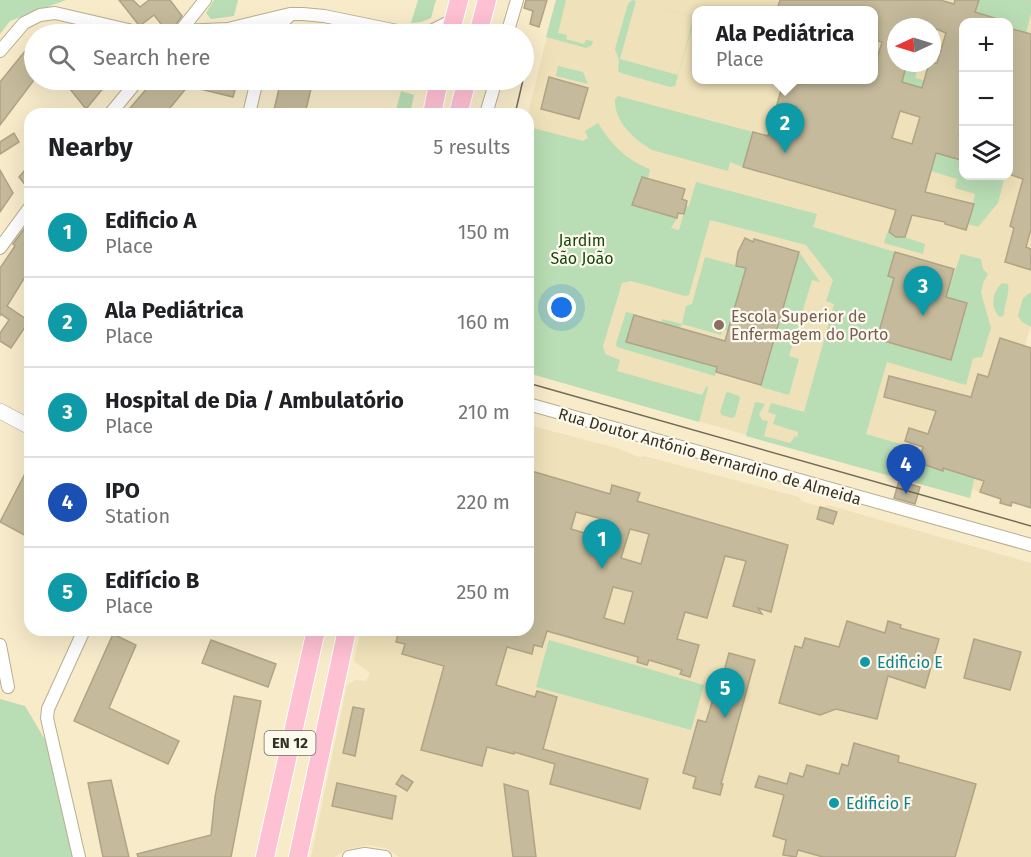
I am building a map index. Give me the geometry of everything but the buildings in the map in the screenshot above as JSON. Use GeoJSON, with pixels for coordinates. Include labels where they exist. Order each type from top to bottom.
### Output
{"type":"FeatureCollection","features":[{"type":"Feature","properties":{"kind":"main road"},"geometry":{"type":"LineString","coordinates":[[453,24],[459,0]]}},
{"type":"Feature","properties":{"kind":"main road"},"geometry":{"type":"LineString","coordinates":[[481,24],[487,0]]}},
{"type":"Feature","properties":{"kind":"main road"},"geometry":{"type":"LineString","coordinates":[[433,108],[437,90]]}},
{"type":"Feature","properties":{"kind":"main road"},"geometry":{"type":"LineString","coordinates":[[460,108],[464,90]]}},
{"type":"Feature","properties":{"kind":"main road","name":"EN 12"},"geometry":{"type":"LineString","coordinates":[[263,853],[315,636]]}},
{"type":"Feature","properties":{"kind":"main road","name":"EN 12"},"geometry":{"type":"LineString","coordinates":[[298,857],[346,636]]}},
{"type":"Feature","properties":{"kind":"street"},"geometry":{"type":"LineString","coordinates":[[186,24],[205,0]]}},
{"type":"Feature","properties":{"kind":"street"},"geometry":{"type":"LineString","coordinates":[[510,24],[517,0]]}},
{"type":"Feature","properties":{"kind":"street"},"geometry":{"type":"LineString","coordinates":[[0,51],[24,23],[40,15],[55,13],[102,24]]}},
{"type":"Feature","properties":{"kind":"street"},"geometry":{"type":"LineString","coordinates":[[280,24],[290,14]]}},
{"type":"Feature","properties":{"kind":"street"},"geometry":{"type":"LineString","coordinates":[[249,24],[290,14],[324,16],[363,24]]}},
{"type":"Feature","properties":{"kind":"street"},"geometry":{"type":"LineString","coordinates":[[115,108],[130,90]]}},
{"type":"Feature","properties":{"kind":"street"},"geometry":{"type":"LineString","coordinates":[[250,108],[255,90]]}},
{"type":"Feature","properties":{"kind":"street"},"geometry":{"type":"LineString","coordinates":[[488,108],[493,90]]}},
{"type":"Feature","properties":{"kind":"street"},"geometry":{"type":"LineString","coordinates":[[0,248],[24,215]]}},
{"type":"Feature","properties":{"kind":"street","name":"Rua Doutor António Bernardino de Almeida"},"geometry":{"type":"LineString","coordinates":[[534,406],[1031,545]]}},
{"type":"Feature","properties":{"kind":"street"},"geometry":{"type":"LineString","coordinates":[[1,415],[24,425]]}},
{"type":"Feature","properties":{"kind":"street"},"geometry":{"type":"LineString","coordinates":[[79,857],[47,718],[48,709],[81,636]]}},
{"type":"Feature","properties":{"kind":"street"},"geometry":{"type":"LineString","coordinates":[[0,645],[8,687]]}},
{"type":"Feature","properties":{"kind":"street"},"geometry":{"type":"LineString","coordinates":[[349,857],[365,854],[385,857]]}},
{"type":"Feature","properties":{"kind":"shaded area"},"geometry":{"type":"Polygon","coordinates":[[[556,0],[1031,0],[1031,325],[980,492],[973,489],[970,498],[534,375],[534,108],[529,108],[556,0]]]}},
{"type":"Feature","properties":{"kind":"shaded area"},"geometry":{"type":"Polygon","coordinates":[[[534,427],[617,448],[639,457],[644,456],[799,497],[801,501],[821,507],[828,505],[1031,563],[1031,857],[399,857],[388,849],[370,845],[348,849],[335,857],[311,857],[347,685],[355,680],[366,681],[370,673],[354,661],[360,636],[534,636],[534,427]]]}},
{"type":"Feature","properties":{"kind":"green space"},"geometry":{"type":"Polygon","coordinates":[[[0,0],[66,0],[10,21],[0,34],[0,0]]]}},
{"type":"Feature","properties":{"kind":"green space"},"geometry":{"type":"Polygon","coordinates":[[[214,0],[238,0],[234,16],[211,19],[206,13],[214,0]]]}},
{"type":"Feature","properties":{"kind":"green space"},"geometry":{"type":"Polygon","coordinates":[[[418,0],[436,0],[431,18],[411,23],[418,0]]]}},
{"type":"Feature","properties":{"kind":"green space"},"geometry":{"type":"Polygon","coordinates":[[[556,0],[566,0],[558,33],[567,35],[566,39],[584,44],[586,40],[593,41],[592,45],[586,48],[546,37],[556,0]]]}},
{"type":"Feature","properties":{"kind":"green space"},"geometry":{"type":"Polygon","coordinates":[[[632,0],[636,1],[620,59],[678,75],[692,24],[675,86],[670,87],[621,73],[618,71],[619,60],[615,49],[628,4],[632,0]]]}},
{"type":"Feature","properties":{"kind":"green space"},"geometry":{"type":"Polygon","coordinates":[[[979,0],[1031,0],[1031,14],[1026,33],[1013,29],[1013,18],[993,18],[978,15],[973,10],[976,11],[979,0]]]}},
{"type":"Feature","properties":{"kind":"green space"},"geometry":{"type":"Polygon","coordinates":[[[558,66],[583,72],[588,84],[556,76],[558,66]]]}},
{"type":"Feature","properties":{"kind":"green space"},"geometry":{"type":"Polygon","coordinates":[[[878,70],[903,78],[905,72],[917,72],[915,78],[932,82],[930,90],[878,75],[878,70]]]}},
{"type":"Feature","properties":{"kind":"green space"},"geometry":{"type":"Polygon","coordinates":[[[401,91],[414,95],[411,108],[397,108],[401,91]]]}},
{"type":"Feature","properties":{"kind":"green space"},"geometry":{"type":"Polygon","coordinates":[[[618,96],[753,132],[743,167],[730,162],[728,171],[652,150],[626,129],[616,107],[615,99],[618,96]]]}},
{"type":"Feature","properties":{"kind":"green space","name":"Jardim São João"},"geometry":{"type":"Polygon","coordinates":[[[598,123],[620,150],[634,161],[650,169],[648,179],[641,177],[632,205],[677,218],[671,228],[679,230],[696,182],[817,214],[813,227],[895,252],[888,276],[894,278],[877,339],[946,297],[961,254],[981,259],[983,269],[988,274],[981,293],[991,328],[982,357],[973,358],[966,385],[887,362],[866,434],[977,466],[970,498],[746,436],[755,402],[765,404],[759,414],[762,420],[768,421],[764,436],[790,443],[795,436],[797,438],[798,432],[773,424],[776,415],[768,412],[771,403],[804,412],[834,304],[826,301],[833,280],[806,245],[710,220],[689,295],[685,296],[631,281],[622,283],[603,346],[605,354],[620,360],[617,371],[702,395],[707,385],[699,422],[534,375],[534,128],[583,141],[588,138],[585,131],[598,123]]]}},
{"type":"Feature","properties":{"kind":"green space"},"geometry":{"type":"Polygon","coordinates":[[[934,151],[959,160],[959,180],[1004,180],[998,203],[978,227],[968,224],[975,194],[955,188],[957,179],[931,171],[934,151]]]}},
{"type":"Feature","properties":{"kind":"green space"},"geometry":{"type":"Polygon","coordinates":[[[889,232],[925,244],[923,254],[884,243],[889,232]]]}},
{"type":"Feature","properties":{"kind":"green space"},"geometry":{"type":"Polygon","coordinates":[[[799,252],[820,282],[812,280],[789,356],[799,359],[789,395],[761,387],[799,252]]]}},
{"type":"Feature","properties":{"kind":"green space"},"geometry":{"type":"Polygon","coordinates":[[[705,257],[746,268],[728,331],[723,329],[721,335],[682,324],[686,306],[692,304],[705,257]]]}},
{"type":"Feature","properties":{"kind":"green space"},"geometry":{"type":"Polygon","coordinates":[[[1002,283],[1008,284],[1008,292],[1004,315],[1000,317],[993,300],[1002,283]]]}},
{"type":"Feature","properties":{"kind":"green space"},"geometry":{"type":"Polygon","coordinates":[[[1031,292],[1031,327],[1022,322],[1018,316],[1023,298],[1031,292]]]}},
{"type":"Feature","properties":{"kind":"green space"},"geometry":{"type":"Polygon","coordinates":[[[626,312],[634,314],[627,342],[717,367],[715,376],[617,347],[626,312]]]}},
{"type":"Feature","properties":{"kind":"green space"},"geometry":{"type":"Polygon","coordinates":[[[662,319],[682,324],[680,328],[661,323],[662,319]]]}},
{"type":"Feature","properties":{"kind":"green space"},"geometry":{"type":"Polygon","coordinates":[[[728,392],[740,398],[735,416],[732,418],[720,412],[728,392]]]}},
{"type":"Feature","properties":{"kind":"green space"},"geometry":{"type":"Polygon","coordinates":[[[549,640],[704,685],[691,730],[536,687],[549,640]]]}},
{"type":"Feature","properties":{"kind":"green space"},"geometry":{"type":"Polygon","coordinates":[[[0,699],[25,706],[47,743],[73,857],[0,857],[0,699]]]}},
{"type":"Feature","properties":{"kind":"tram line"},"geometry":{"type":"LineString","coordinates":[[516,108],[521,90]]}},
{"type":"Feature","properties":{"kind":"tram line"},"geometry":{"type":"LineString","coordinates":[[534,385],[1031,526]]}},
{"type":"Feature","properties":{"kind":"place","name":"Ala Pediátrica"},"geometry":{"type":"Point","coordinates":[785,153]}},
{"type":"Feature","properties":{"kind":"place","name":"Hospital de Dia / Ambulatório"},"geometry":{"type":"Point","coordinates":[923,316]}},
{"type":"Feature","properties":{"kind":"place","name":"Escola Superior de Enfermagem do Porto"},"geometry":{"type":"Point","coordinates":[719,325]}},
{"type":"Feature","properties":{"kind":"place","name":"IPO"},"geometry":{"type":"Point","coordinates":[906,494]}},
{"type":"Feature","properties":{"kind":"place","name":"Edificio A"},"geometry":{"type":"Point","coordinates":[602,569]}},
{"type":"Feature","properties":{"kind":"place","name":"Edificio E"},"geometry":{"type":"Point","coordinates":[865,662]}},
{"type":"Feature","properties":{"kind":"place","name":"Edifício B"},"geometry":{"type":"Point","coordinates":[725,718]}},
{"type":"Feature","properties":{"kind":"place","name":"Edificio F"},"geometry":{"type":"Point","coordinates":[834,803]}}]}
